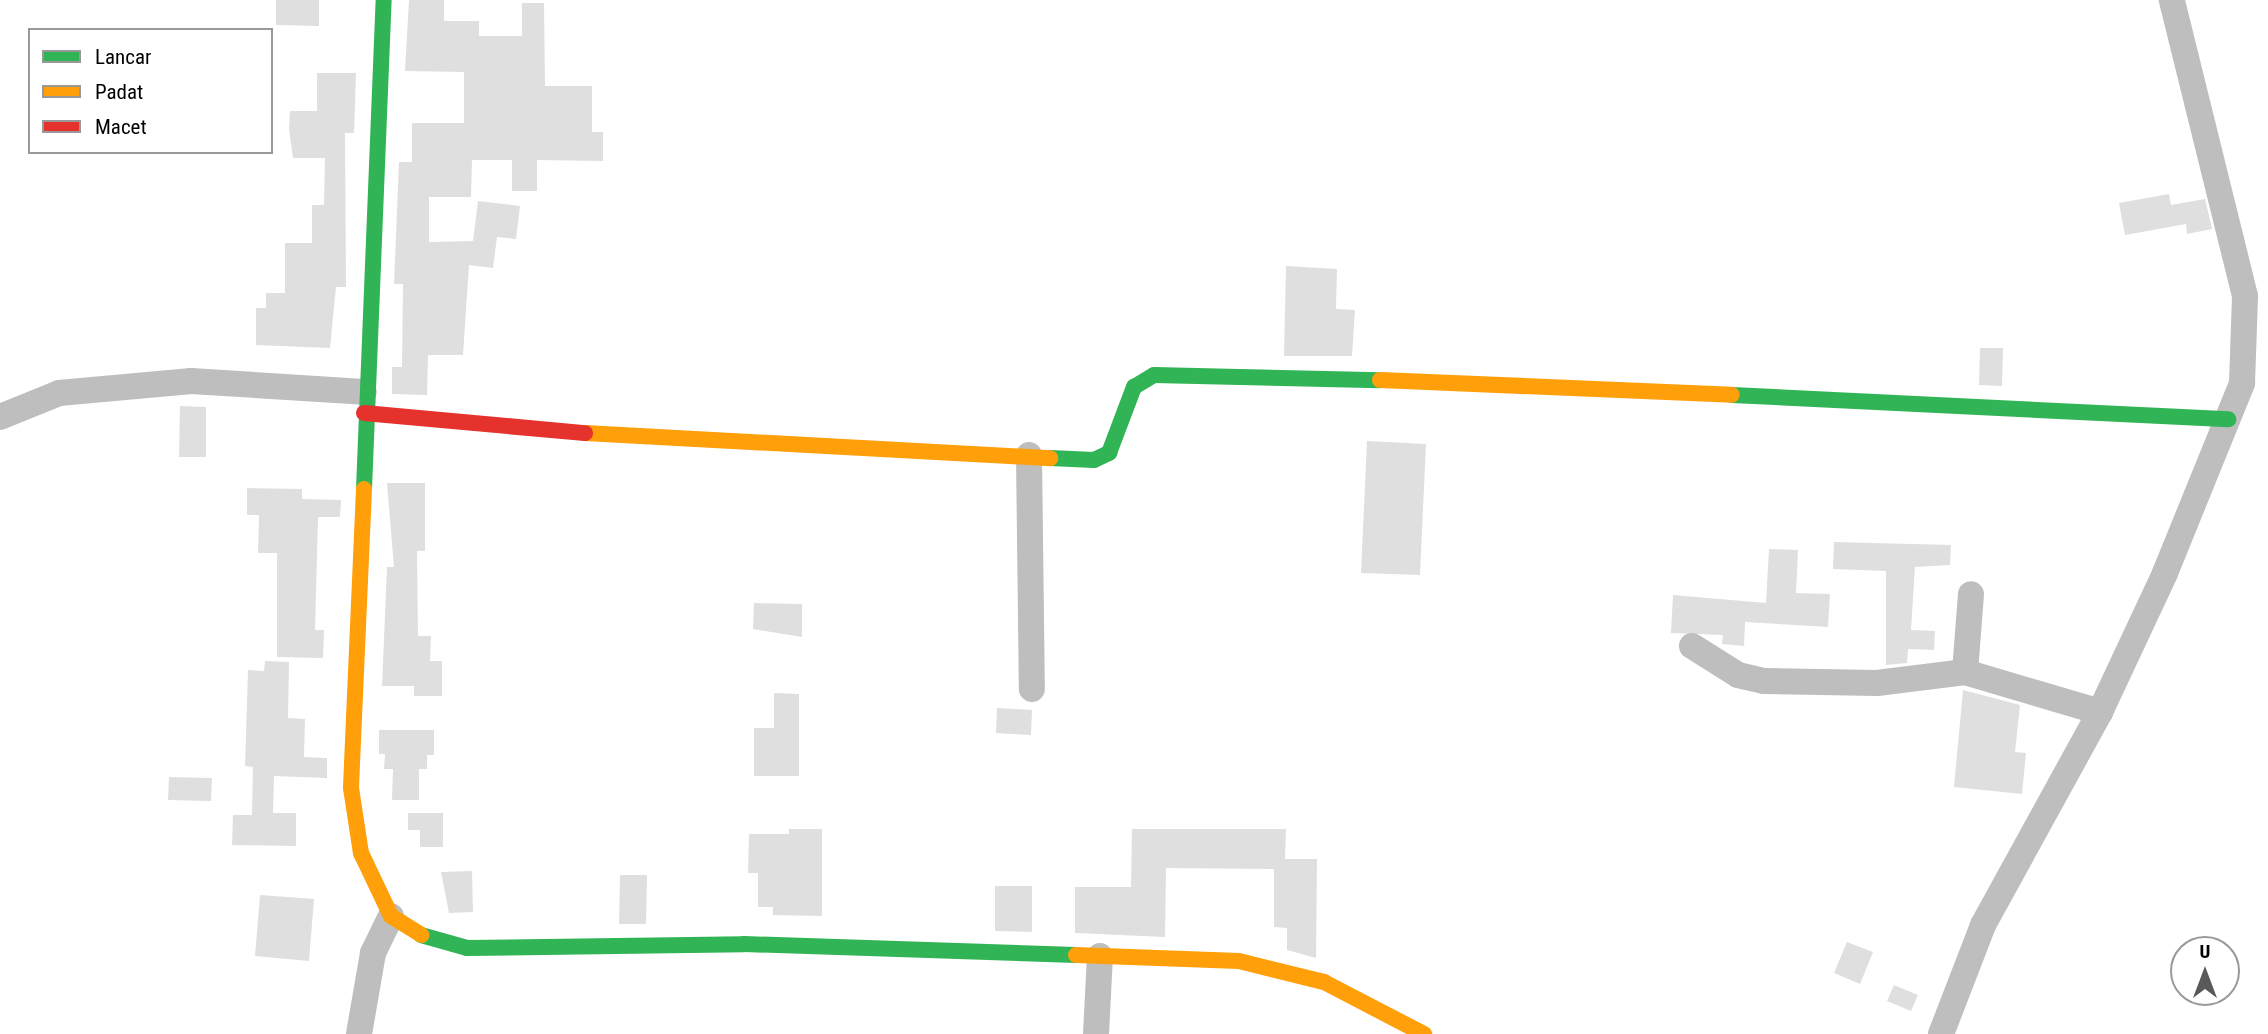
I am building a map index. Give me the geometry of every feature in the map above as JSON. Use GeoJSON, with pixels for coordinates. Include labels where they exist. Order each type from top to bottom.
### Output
{"type":"FeatureCollection","features":[{"type":"Feature","properties":{"kind":"street"},"geometry":{"type":"LineString","coordinates":[[384,0],[364,402],[351,788],[362,853],[391,916],[432,941],[467,948],[744,944],[1238,961],[1300,974],[1424,1034]]}},
{"type":"Feature","properties":{"kind":"street"},"geometry":{"type":"LineString","coordinates":[[1951,1027],[1983,925],[2100,712],[2242,383],[2245,296],[2172,0]]}},
{"type":"Feature","properties":{"kind":"street"},"geometry":{"type":"LineString","coordinates":[[0,417],[60,393],[191,381],[658,439],[1094,460],[1109,453],[1122,429],[1122,407],[1134,387],[1154,375],[1446,381],[2228,419]]}},
{"type":"Feature","properties":{"kind":"street"},"geometry":{"type":"LineString","coordinates":[[1029,455],[1031,690]]}},
{"type":"Feature","properties":{"kind":"street"},"geometry":{"type":"LineString","coordinates":[[1965,672],[1971,594]]}},
{"type":"Feature","properties":{"kind":"street"},"geometry":{"type":"LineString","coordinates":[[1692,646],[1738,675],[1764,681],[1877,683],[1965,672],[2100,712]]}},
{"type":"Feature","properties":{"kind":"street"},"geometry":{"type":"LineString","coordinates":[[359,1034],[373,953],[391,916]]}},
{"type":"Feature","properties":{"kind":"street"},"geometry":{"type":"LineString","coordinates":[[1096,1034],[1100,956]]}},
{"type":"Feature","properties":{"kind":"building"},"geometry":{"type":"Polygon","coordinates":[[[276,0],[319,0],[319,26],[276,25],[276,0]]]}},
{"type":"Feature","properties":{"kind":"building"},"geometry":{"type":"Polygon","coordinates":[[[409,0],[444,0],[444,21],[479,21],[479,36],[522,36],[522,3],[544,3],[545,86],[592,86],[592,132],[603,132],[603,161],[537,160],[537,191],[512,191],[512,160],[472,160],[471,197],[429,197],[429,242],[473,241],[478,201],[520,206],[516,239],[497,237],[493,268],[469,265],[463,355],[428,355],[427,395],[392,394],[392,367],[402,367],[403,284],[394,284],[399,162],[412,162],[412,123],[464,123],[464,72],[405,71],[409,0]]]}},
{"type":"Feature","properties":{"kind":"building"},"geometry":{"type":"Polygon","coordinates":[[[317,73],[356,73],[354,133],[345,133],[346,287],[336,287],[330,348],[256,345],[256,308],[266,308],[266,293],[285,293],[285,243],[312,243],[312,205],[324,205],[325,158],[293,158],[289,129],[290,111],[317,111],[317,73]]]}},
{"type":"Feature","properties":{"kind":"building"},"geometry":{"type":"Polygon","coordinates":[[[2169,194],[2171,205],[2205,199],[2212,229],[2187,234],[2186,224],[2125,235],[2119,203],[2169,194]]]}},
{"type":"Feature","properties":{"kind":"building"},"geometry":{"type":"Polygon","coordinates":[[[1286,266],[1337,269],[1336,309],[1355,310],[1352,356],[1284,356],[1286,266]]]}},
{"type":"Feature","properties":{"kind":"building"},"geometry":{"type":"Polygon","coordinates":[[[1980,348],[2003,348],[2002,386],[1979,385],[1980,348]]]}},
{"type":"Feature","properties":{"kind":"building"},"geometry":{"type":"Polygon","coordinates":[[[180,406],[206,407],[206,457],[179,457],[180,406]]]}},
{"type":"Feature","properties":{"kind":"building"},"geometry":{"type":"Polygon","coordinates":[[[1367,441],[1426,444],[1420,575],[1361,573],[1367,441]]]}},
{"type":"Feature","properties":{"kind":"building"},"geometry":{"type":"Polygon","coordinates":[[[387,483],[425,483],[425,551],[417,551],[418,636],[431,636],[430,661],[442,661],[442,696],[414,696],[414,686],[382,686],[387,567],[394,567],[387,483]]]}},
{"type":"Feature","properties":{"kind":"building"},"geometry":{"type":"Polygon","coordinates":[[[247,488],[302,489],[302,499],[341,500],[340,517],[318,517],[315,630],[324,630],[323,658],[277,657],[277,553],[258,553],[259,515],[247,515],[247,488]]]}},
{"type":"Feature","properties":{"kind":"building"},"geometry":{"type":"Polygon","coordinates":[[[1834,542],[1951,545],[1950,565],[1915,567],[1911,630],[1935,631],[1934,650],[1908,649],[1907,663],[1886,665],[1886,571],[1833,569],[1834,542]]]}},
{"type":"Feature","properties":{"kind":"building"},"geometry":{"type":"Polygon","coordinates":[[[1769,549],[1798,550],[1796,593],[1830,594],[1828,627],[1745,622],[1744,646],[1722,644],[1723,635],[1671,633],[1673,595],[1766,603],[1769,549]]]}},
{"type":"Feature","properties":{"kind":"building"},"geometry":{"type":"Polygon","coordinates":[[[754,603],[802,604],[802,637],[753,629],[754,603]]]}},
{"type":"Feature","properties":{"kind":"building"},"geometry":{"type":"Polygon","coordinates":[[[265,661],[289,662],[288,718],[305,719],[304,757],[327,758],[327,778],[274,776],[273,813],[296,813],[296,846],[232,845],[233,815],[252,815],[253,767],[245,766],[248,670],[264,671],[265,661]]]}},
{"type":"Feature","properties":{"kind":"building"},"geometry":{"type":"Polygon","coordinates":[[[1963,690],[2020,705],[2015,752],[2026,753],[2022,794],[1954,787],[1963,690]]]}},
{"type":"Feature","properties":{"kind":"building"},"geometry":{"type":"Polygon","coordinates":[[[774,693],[799,694],[799,776],[754,776],[754,728],[774,728],[774,693]]]}},
{"type":"Feature","properties":{"kind":"building"},"geometry":{"type":"Polygon","coordinates":[[[997,708],[1032,710],[1031,735],[996,733],[997,708]]]}},
{"type":"Feature","properties":{"kind":"building"},"geometry":{"type":"Polygon","coordinates":[[[379,730],[434,730],[434,755],[427,755],[427,769],[419,769],[419,800],[392,800],[393,769],[384,769],[385,754],[379,754],[379,730]]]}},
{"type":"Feature","properties":{"kind":"building"},"geometry":{"type":"Polygon","coordinates":[[[169,777],[212,778],[211,801],[168,800],[169,777]]]}},
{"type":"Feature","properties":{"kind":"building"},"geometry":{"type":"Polygon","coordinates":[[[408,813],[443,813],[443,847],[420,847],[420,830],[408,830],[408,813]]]}},
{"type":"Feature","properties":{"kind":"building"},"geometry":{"type":"Polygon","coordinates":[[[789,829],[822,829],[822,916],[773,915],[773,907],[758,907],[758,873],[748,873],[749,834],[789,834],[789,829]]]}},
{"type":"Feature","properties":{"kind":"building"},"geometry":{"type":"Polygon","coordinates":[[[1132,829],[1286,829],[1285,859],[1317,859],[1316,958],[1287,950],[1287,928],[1274,927],[1274,869],[1166,868],[1165,937],[1075,933],[1075,887],[1131,887],[1132,829]]]}},
{"type":"Feature","properties":{"kind":"building"},"geometry":{"type":"Polygon","coordinates":[[[472,871],[473,912],[449,913],[441,872],[472,871]]]}},
{"type":"Feature","properties":{"kind":"building"},"geometry":{"type":"Polygon","coordinates":[[[620,875],[647,875],[646,924],[619,924],[620,875]]]}},
{"type":"Feature","properties":{"kind":"building"},"geometry":{"type":"Polygon","coordinates":[[[995,886],[1032,886],[1032,932],[995,931],[995,886]]]}},
{"type":"Feature","properties":{"kind":"building"},"geometry":{"type":"Polygon","coordinates":[[[260,895],[314,899],[309,961],[255,956],[260,895]]]}},
{"type":"Feature","properties":{"kind":"building"},"geometry":{"type":"Polygon","coordinates":[[[1847,942],[1873,952],[1860,984],[1834,973],[1847,942]]]}},
{"type":"Feature","properties":{"kind":"building"},"geometry":{"type":"Polygon","coordinates":[[[1894,985],[1918,995],[1911,1011],[1887,1001],[1894,985]]]}},
{"type":"Feature","properties":{"kind":"traffic: fast"},"geometry":{"type":"LineString","coordinates":[[364,489],[384,0]]}},
{"type":"Feature","properties":{"kind":"traffic: fast"},"geometry":{"type":"LineString","coordinates":[[1050,458],[1094,460],[1109,453],[1134,387],[1154,375],[1380,380]]}},
{"type":"Feature","properties":{"kind":"traffic: fast"},"geometry":{"type":"LineString","coordinates":[[1732,395],[2228,419]]}},
{"type":"Feature","properties":{"kind":"traffic: fast"},"geometry":{"type":"LineString","coordinates":[[421,935],[467,948],[744,944],[1076,955]]}},
{"type":"Feature","properties":{"kind":"traffic: slow"},"geometry":{"type":"LineString","coordinates":[[1380,380],[1732,395]]}},
{"type":"Feature","properties":{"kind":"traffic: slow"},"geometry":{"type":"LineString","coordinates":[[585,433],[1050,458]]}},
{"type":"Feature","properties":{"kind":"traffic: slow"},"geometry":{"type":"LineString","coordinates":[[364,489],[351,788],[361,853],[391,916],[421,935]]}},
{"type":"Feature","properties":{"kind":"traffic: slow"},"geometry":{"type":"LineString","coordinates":[[1076,955],[1239,961],[1324,982],[1424,1034]]}},
{"type":"Feature","properties":{"kind":"traffic: jam"},"geometry":{"type":"LineString","coordinates":[[364,413],[585,433]]}}]}
